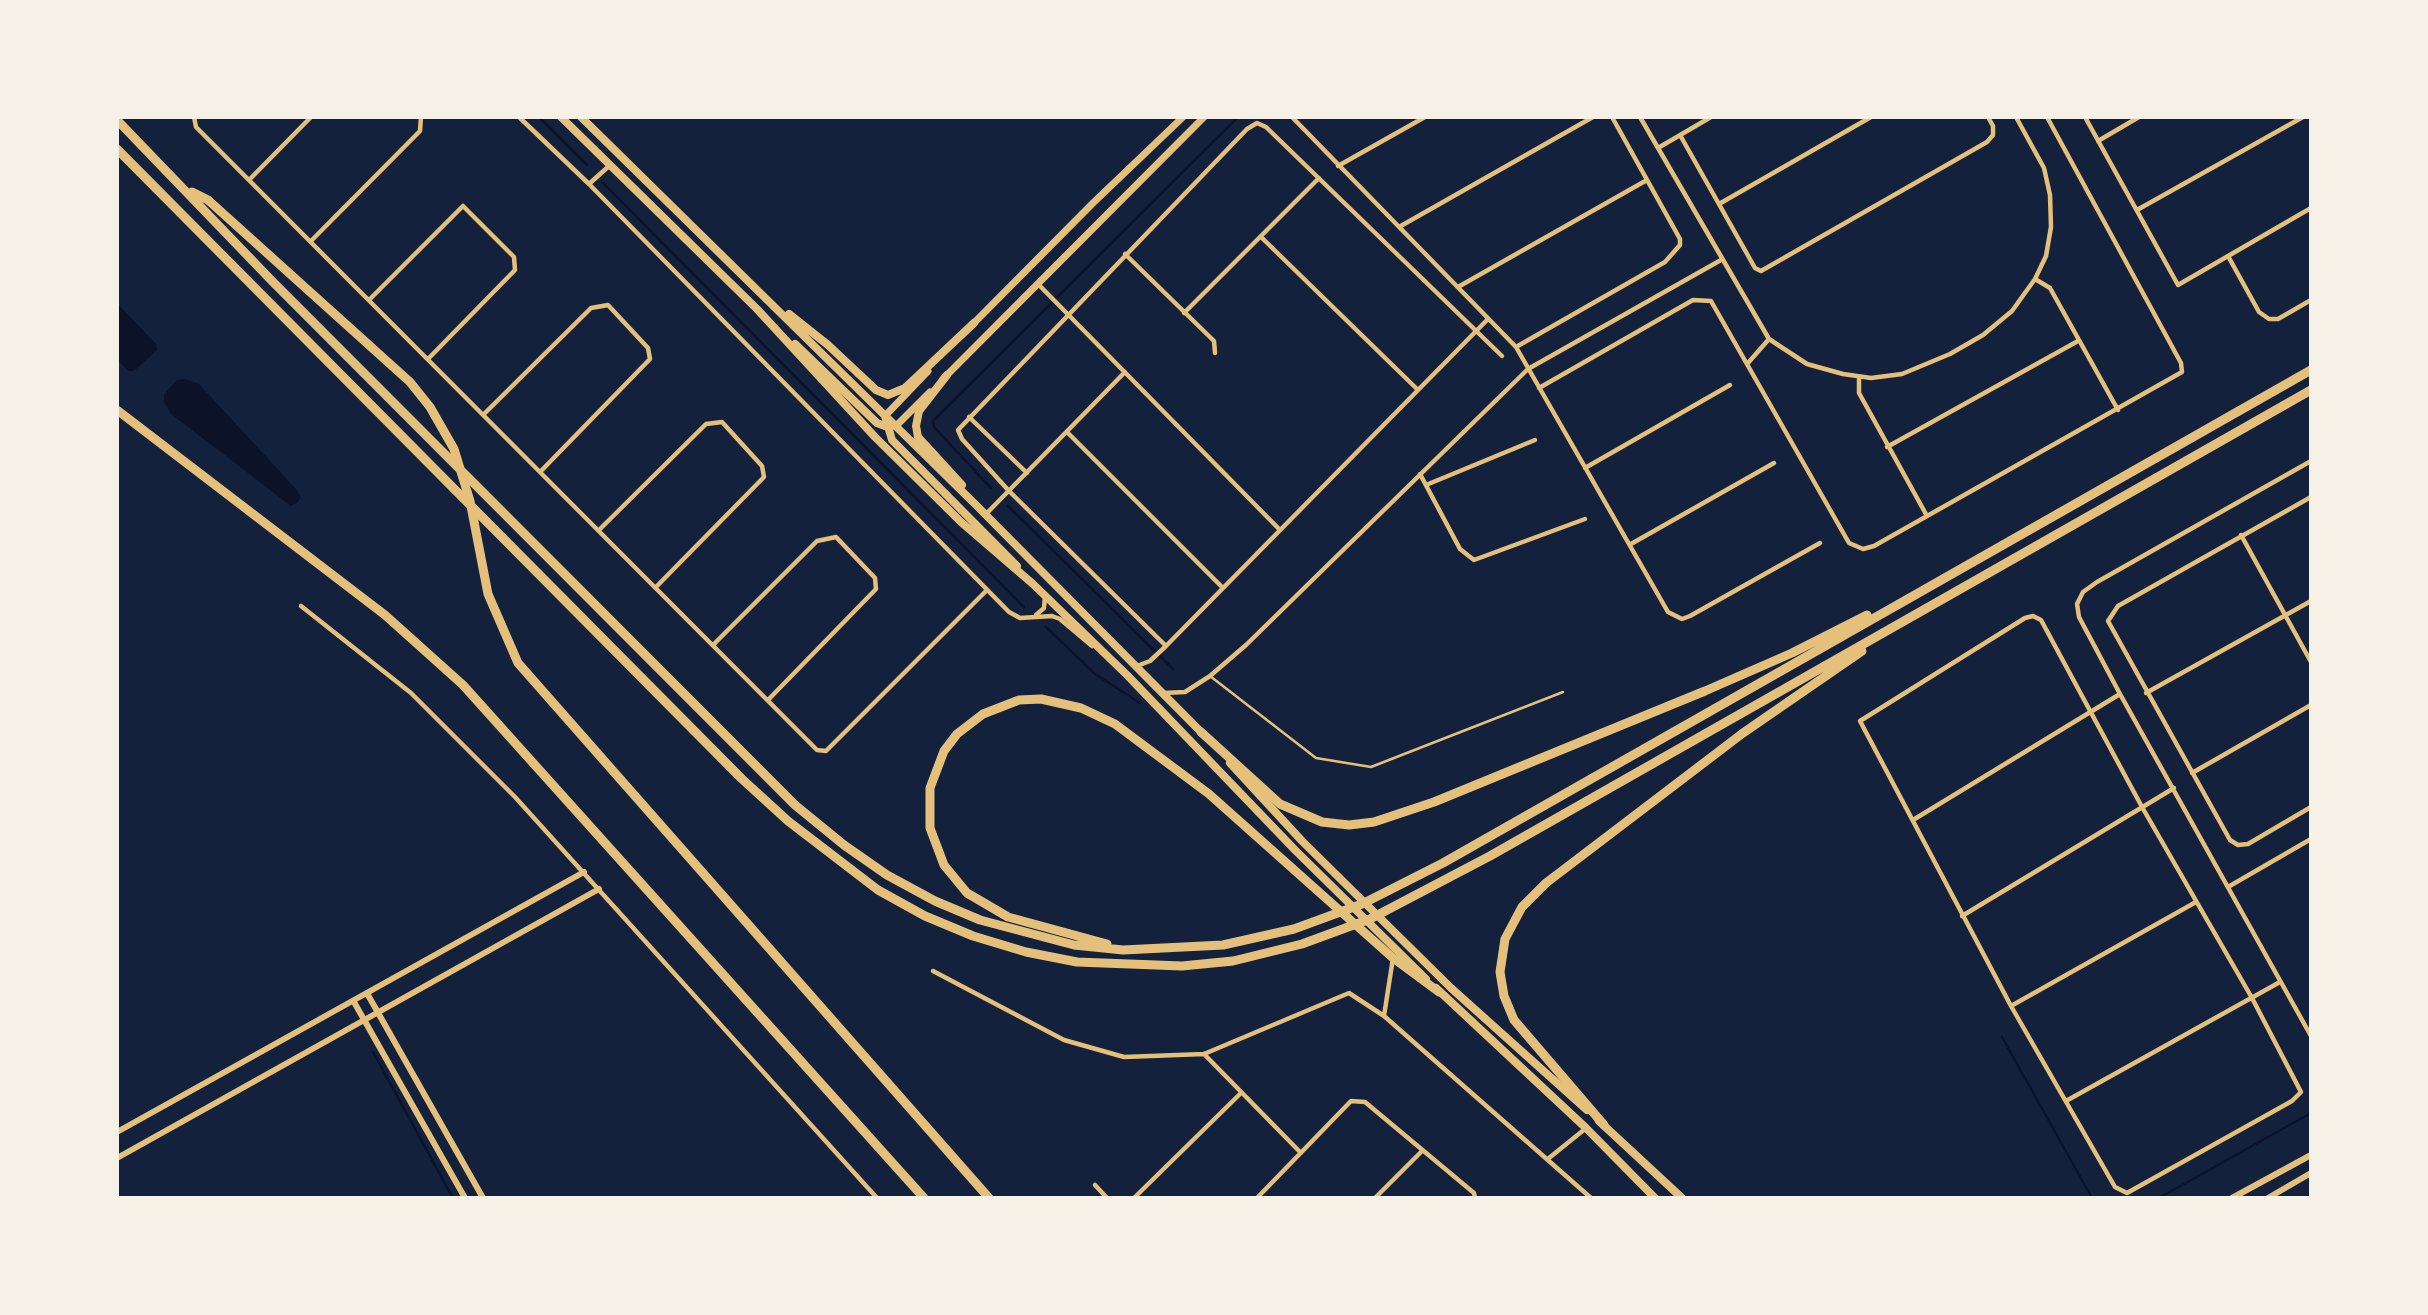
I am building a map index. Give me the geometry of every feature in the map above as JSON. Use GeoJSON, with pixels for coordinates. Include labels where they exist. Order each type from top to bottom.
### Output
{"type":"FeatureCollection","features":[{"type":"Feature","properties":{"kind":"highway"},"geometry":{"type":"LineString","coordinates":[[561,117],[757,309],[834,379],[863,411],[891,427],[976,505],[1164,693],[1302,841],[1451,988],[1682,1198]]}},
{"type":"Feature","properties":{"kind":"highway"},"geometry":{"type":"LineString","coordinates":[[581,117],[885,416],[891,427],[892,440],[987,533],[1033,584]]}},
{"type":"Feature","properties":{"kind":"highway"},"geometry":{"type":"LineString","coordinates":[[117,120],[282,291],[750,762],[844,845],[887,875],[980,920],[1074,945],[1123,950],[1223,945],[1324,920],[1432,869],[2311,370]]}},
{"type":"Feature","properties":{"kind":"highway"},"geometry":{"type":"LineString","coordinates":[[117,149],[742,779],[797,829],[878,890],[926,916],[973,936],[1038,954],[1131,967],[1233,961],[1330,936],[1407,901],[2311,390]]}},
{"type":"Feature","properties":{"kind":"highway"},"geometry":{"type":"LineString","coordinates":[[187,190],[208,200],[393,365],[430,407],[460,467],[483,554],[488,594],[518,663],[989,1198]]}},
{"type":"Feature","properties":{"kind":"highway"},"geometry":{"type":"LineString","coordinates":[[756,288],[828,345],[883,394],[905,388],[974,323]]}},
{"type":"Feature","properties":{"kind":"highway"},"geometry":{"type":"LineString","coordinates":[[757,309],[884,446],[996,554],[1045,595],[1127,675],[1295,850],[1439,992],[1586,1128],[1655,1198]]}},
{"type":"Feature","properties":{"kind":"highway"},"geometry":{"type":"LineString","coordinates":[[947,375],[919,411],[916,426],[918,437],[955,475],[976,505]]}},
{"type":"Feature","properties":{"kind":"highway"},"geometry":{"type":"LineString","coordinates":[[117,410],[384,615],[463,685],[924,1198]]}},
{"type":"Feature","properties":{"kind":"highway"},"geometry":{"type":"LineString","coordinates":[[1201,732],[1280,803],[1322,822],[1349,825],[1374,822],[1434,802],[1792,653],[1984,554]]}},
{"type":"Feature","properties":{"kind":"highway"},"geometry":{"type":"LineString","coordinates":[[1604,1125],[1514,1020],[1504,996],[1500,972],[1505,939],[1522,907],[1546,883],[1743,733],[1897,625]]}},
{"type":"Feature","properties":{"kind":"highway"},"geometry":{"type":"LineString","coordinates":[[1123,950],[1008,917],[967,893],[944,865],[930,828],[930,788],[944,751],[957,734],[983,714],[1019,700],[1041,699],[1081,708],[1115,724],[1248,827],[1394,958],[1439,992]]}},
{"type":"Feature","properties":{"kind":"main road"},"geometry":{"type":"LineString","coordinates":[[885,416],[1093,202],[1183,117]]}},
{"type":"Feature","properties":{"kind":"main road"},"geometry":{"type":"LineString","coordinates":[[891,427],[1039,285],[1204,117]]}},
{"type":"Feature","properties":{"kind":"street"},"geometry":{"type":"LineString","coordinates":[[194,117],[196,127],[312,240],[817,750],[826,751],[987,590]]}},
{"type":"Feature","properties":{"kind":"street"},"geometry":{"type":"LineString","coordinates":[[250,180],[311,117]]}},
{"type":"Feature","properties":{"kind":"street"},"geometry":{"type":"LineString","coordinates":[[312,240],[420,131],[421,117]]}},
{"type":"Feature","properties":{"kind":"street"},"geometry":{"type":"LineString","coordinates":[[519,117],[589,184],[1009,612],[1020,618],[1052,615],[1127,675]]}},
{"type":"Feature","properties":{"kind":"street"},"geometry":{"type":"LineString","coordinates":[[1293,117],[1516,347],[1668,612],[1682,619],[1820,542]]}},
{"type":"Feature","properties":{"kind":"street"},"geometry":{"type":"LineString","coordinates":[[1338,166],[1425,117]]}},
{"type":"Feature","properties":{"kind":"street"},"geometry":{"type":"LineString","coordinates":[[1399,227],[1593,117]]}},
{"type":"Feature","properties":{"kind":"street"},"geometry":{"type":"LineString","coordinates":[[1516,347],[1677,252],[1680,239],[1612,117]]}},
{"type":"Feature","properties":{"kind":"street"},"geometry":{"type":"LineString","coordinates":[[1640,117],[1769,339],[1807,364],[1859,377],[1902,374],[1950,355],[2012,311],[2035,279],[2046,256],[2051,227],[2050,195],[2044,168],[2016,117]]}},
{"type":"Feature","properties":{"kind":"street"},"geometry":{"type":"LineString","coordinates":[[1658,148],[1711,117]]}},
{"type":"Feature","properties":{"kind":"street"},"geometry":{"type":"LineString","coordinates":[[1719,204],[1871,117]]}},
{"type":"Feature","properties":{"kind":"street"},"geometry":{"type":"LineString","coordinates":[[1681,135],[1755,268],[1768,270],[1987,142],[1993,135],[1993,126],[1988,117]]}},
{"type":"Feature","properties":{"kind":"street"},"geometry":{"type":"LineString","coordinates":[[1539,388],[1693,300],[1702,299],[1717,309],[1849,542],[1863,549],[1874,545],[2179,376],[2183,368],[2047,117]]}},
{"type":"Feature","properties":{"kind":"street"},"geometry":{"type":"LineString","coordinates":[[2085,117],[2178,285],[2311,208]]}},
{"type":"Feature","properties":{"kind":"street"},"geometry":{"type":"LineString","coordinates":[[2098,141],[2139,117]]}},
{"type":"Feature","properties":{"kind":"street"},"geometry":{"type":"LineString","coordinates":[[2137,211],[2303,117]]}},
{"type":"Feature","properties":{"kind":"street"},"geometry":{"type":"LineString","coordinates":[[1164,647],[1009,491],[962,439],[958,430],[1247,129],[1257,123],[1266,127],[1502,356]]}},
{"type":"Feature","properties":{"kind":"street"},"geometry":{"type":"LineString","coordinates":[[589,184],[610,165]]}},
{"type":"Feature","properties":{"kind":"street"},"geometry":{"type":"LineString","coordinates":[[1184,313],[1319,178]]}},
{"type":"Feature","properties":{"kind":"street"},"geometry":{"type":"LineString","coordinates":[[1458,287],[1647,180]]}},
{"type":"Feature","properties":{"kind":"street"},"geometry":{"type":"LineString","coordinates":[[370,299],[463,206],[514,257],[515,270],[429,358]]}},
{"type":"Feature","properties":{"kind":"street"},"geometry":{"type":"LineString","coordinates":[[1261,237],[1418,390]]}},
{"type":"Feature","properties":{"kind":"street"},"geometry":{"type":"LineString","coordinates":[[1125,254],[1214,341],[1215,353]]}},
{"type":"Feature","properties":{"kind":"street"},"geometry":{"type":"LineString","coordinates":[[2228,256],[2259,312],[2269,320],[2278,319],[2311,300]]}},
{"type":"Feature","properties":{"kind":"street"},"geometry":{"type":"LineString","coordinates":[[1164,693],[1185,692],[1210,676],[1284,610],[1528,369],[1721,260]]}},
{"type":"Feature","properties":{"kind":"street"},"geometry":{"type":"LineString","coordinates":[[2035,279],[2050,288],[2118,410]]}},
{"type":"Feature","properties":{"kind":"street"},"geometry":{"type":"LineString","coordinates":[[1039,285],[1280,530]]}},
{"type":"Feature","properties":{"kind":"street"},"geometry":{"type":"LineString","coordinates":[[484,414],[591,308],[608,305],[648,348],[650,359],[541,471]]}},
{"type":"Feature","properties":{"kind":"street"},"geometry":{"type":"LineString","coordinates":[[1137,666],[1155,656],[1488,318]]}},
{"type":"Feature","properties":{"kind":"street"},"geometry":{"type":"LineString","coordinates":[[1748,363],[1769,339]]}},
{"type":"Feature","properties":{"kind":"street"},"geometry":{"type":"LineString","coordinates":[[1887,447],[2078,341]]}},
{"type":"Feature","properties":{"kind":"street"},"geometry":{"type":"LineString","coordinates":[[985,514],[1125,372]]}},
{"type":"Feature","properties":{"kind":"street"},"geometry":{"type":"LineString","coordinates":[[1859,377],[1858,393],[1927,516]]}},
{"type":"Feature","properties":{"kind":"street"},"geometry":{"type":"LineString","coordinates":[[1585,468],[1730,385]]}},
{"type":"Feature","properties":{"kind":"street"},"geometry":{"type":"LineString","coordinates":[[969,417],[1027,473]]}},
{"type":"Feature","properties":{"kind":"street"},"geometry":{"type":"LineString","coordinates":[[599,530],[706,424],[722,422],[762,466],[764,477],[656,587]]}},
{"type":"Feature","properties":{"kind":"street"},"geometry":{"type":"LineString","coordinates":[[1067,432],[1223,588]]}},
{"type":"Feature","properties":{"kind":"street"},"geometry":{"type":"LineString","coordinates":[[1426,485],[1535,440]]}},
{"type":"Feature","properties":{"kind":"street"},"geometry":{"type":"LineString","coordinates":[[2311,461],[2097,582],[2083,592],[2077,604],[2079,617],[2120,694],[2311,1036]]}},
{"type":"Feature","properties":{"kind":"street"},"geometry":{"type":"LineString","coordinates":[[1631,544],[1774,463]]}},
{"type":"Feature","properties":{"kind":"street"},"geometry":{"type":"LineString","coordinates":[[1420,474],[1460,550],[1474,560],[1585,519]]}},
{"type":"Feature","properties":{"kind":"street"},"geometry":{"type":"LineString","coordinates":[[2311,497],[2118,606],[2109,616],[2111,629],[2231,840],[2238,845],[2248,844],[2311,807]]}},
{"type":"Feature","properties":{"kind":"street"},"geometry":{"type":"LineString","coordinates":[[2241,535],[2311,662]]}},
{"type":"Feature","properties":{"kind":"street"},"geometry":{"type":"LineString","coordinates":[[713,645],[817,541],[836,537],[875,578],[876,589],[768,700]]}},
{"type":"Feature","properties":{"kind":"street"},"geometry":{"type":"LineString","coordinates":[[1033,618],[1044,608],[1045,595]]}},
{"type":"Feature","properties":{"kind":"street"},"geometry":{"type":"LineString","coordinates":[[2146,693],[2311,601]]}},
{"type":"Feature","properties":{"kind":"street"},"geometry":{"type":"LineString","coordinates":[[301,606],[411,692],[515,797],[877,1198]]}},
{"type":"Feature","properties":{"kind":"street"},"geometry":{"type":"LineString","coordinates":[[2033,616],[2040,620],[2142,807],[2299,1084],[2298,1097],[2127,1193],[2115,1186],[2011,1006],[1861,725],[1861,717],[2025,618],[2033,616]]}},
{"type":"Feature","properties":{"kind":"street"},"geometry":{"type":"LineString","coordinates":[[1913,820],[2120,694]]}},
{"type":"Feature","properties":{"kind":"street"},"geometry":{"type":"LineString","coordinates":[[2192,773],[2311,705]]}},
{"type":"Feature","properties":{"kind":"street"},"geometry":{"type":"LineString","coordinates":[[1962,916],[2174,788]]}},
{"type":"Feature","properties":{"kind":"street"},"geometry":{"type":"LineString","coordinates":[[2228,887],[2311,839]]}},
{"type":"Feature","properties":{"kind":"street"},"geometry":{"type":"LineString","coordinates":[[117,1132],[368,995],[584,872]]}},
{"type":"Feature","properties":{"kind":"street"},"geometry":{"type":"LineString","coordinates":[[117,1158],[599,889]]}},
{"type":"Feature","properties":{"kind":"street"},"geometry":{"type":"LineString","coordinates":[[2011,1006],[2196,902]]}},
{"type":"Feature","properties":{"kind":"street"},"geometry":{"type":"LineString","coordinates":[[1384,1016],[1394,958]]}},
{"type":"Feature","properties":{"kind":"street"},"geometry":{"type":"LineString","coordinates":[[933,971],[1064,1040],[1124,1057],[1204,1054],[1349,993],[1384,1016],[1590,1196]]}},
{"type":"Feature","properties":{"kind":"street"},"geometry":{"type":"LineString","coordinates":[[2066,1101],[2280,982]]}},
{"type":"Feature","properties":{"kind":"street"},"geometry":{"type":"LineString","coordinates":[[368,995],[483,1198]]}},
{"type":"Feature","properties":{"kind":"street"},"geometry":{"type":"LineString","coordinates":[[354,1002],[465,1198]]}},
{"type":"Feature","properties":{"kind":"street"},"geometry":{"type":"LineString","coordinates":[[1204,1054],[1301,1153]]}},
{"type":"Feature","properties":{"kind":"street"},"geometry":{"type":"LineString","coordinates":[[1134,1198],[1241,1093]]}},
{"type":"Feature","properties":{"kind":"street"},"geometry":{"type":"LineString","coordinates":[[1256,1198],[1351,1101],[1365,1102],[1474,1195]]}},
{"type":"Feature","properties":{"kind":"street"},"geometry":{"type":"LineString","coordinates":[[1549,1158],[1586,1128]]}},
{"type":"Feature","properties":{"kind":"street"},"geometry":{"type":"LineString","coordinates":[[1375,1198],[1422,1151]]}},
{"type":"Feature","properties":{"kind":"street"},"geometry":{"type":"LineString","coordinates":[[2232,1198],[2311,1155]]}},
{"type":"Feature","properties":{"kind":"street"},"geometry":{"type":"LineString","coordinates":[[2268,1198],[2311,1173]]}},
{"type":"Feature","properties":{"kind":"street"},"geometry":{"type":"LineString","coordinates":[[1095,1185],[1108,1198]]}},
{"type":"Feature","properties":{"kind":"lane"},"geometry":{"type":"LineString","coordinates":[[1210,676],[1317,758],[1371,767],[1563,692]]}},
{"type":"Feature","properties":{"kind":"water"},"geometry":{"type":"Polygon","coordinates":[[[117,303],[156,344],[157,350],[134,371],[128,371],[117,359],[117,303]]]}},
{"type":"Feature","properties":{"kind":"water"},"geometry":{"type":"Polygon","coordinates":[[[185,379],[199,384],[297,490],[301,497],[297,503],[291,506],[171,414],[164,402],[164,394],[177,380],[185,379]]]}},
{"type":"Feature","properties":{"kind":"waterway"},"geometry":{"type":"LineString","coordinates":[[539,117],[587,165]]}},
{"type":"Feature","properties":{"kind":"waterway"},"geometry":{"type":"LineString","coordinates":[[991,488],[934,427],[933,421],[1238,117]]}},
{"type":"Feature","properties":{"kind":"waterway"},"geometry":{"type":"LineString","coordinates":[[602,182],[1024,607]]}},
{"type":"Feature","properties":{"kind":"waterway"},"geometry":{"type":"LineString","coordinates":[[1008,506],[1173,669]]}},
{"type":"Feature","properties":{"kind":"waterway"},"geometry":{"type":"LineString","coordinates":[[1046,627],[1095,674],[1140,703]]}},
{"type":"Feature","properties":{"kind":"waterway"},"geometry":{"type":"LineString","coordinates":[[2002,1037],[2092,1198]]}},
{"type":"Feature","properties":{"kind":"waterway"},"geometry":{"type":"LineString","coordinates":[[373,1052],[453,1198]]}},
{"type":"Feature","properties":{"kind":"waterway"},"geometry":{"type":"LineString","coordinates":[[2159,1198],[2311,1113]]}}]}
